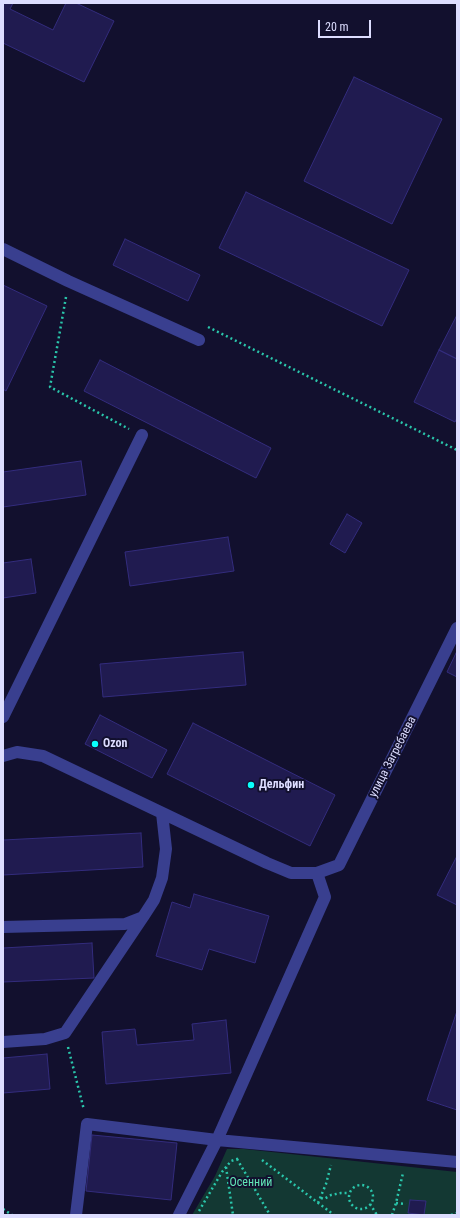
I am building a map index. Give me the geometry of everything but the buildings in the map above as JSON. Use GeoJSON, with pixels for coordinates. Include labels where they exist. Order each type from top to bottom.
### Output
{"type":"FeatureCollection","features":[{"type":"Feature","properties":{"kind":"street"},"geometry":{"type":"LineString","coordinates":[[3,249],[68,281],[198,340]]}},
{"type":"Feature","properties":{"kind":"street"},"geometry":{"type":"LineString","coordinates":[[3,717],[142,435]]}},
{"type":"Feature","properties":{"kind":"street","name":"улица Загребаева"},"geometry":{"type":"LineString","coordinates":[[3,756],[17,752],[43,756],[291,873],[317,873],[339,865],[457,628]]}},
{"type":"Feature","properties":{"kind":"street"},"geometry":{"type":"LineString","coordinates":[[3,1042],[45,1039],[64,1032],[154,900],[162,878],[166,849],[162,813]]}},
{"type":"Feature","properties":{"kind":"street"},"geometry":{"type":"LineString","coordinates":[[179,1215],[217,1140],[325,896],[317,873]]}},
{"type":"Feature","properties":{"kind":"street"},"geometry":{"type":"LineString","coordinates":[[3,927],[126,924],[143,918]]}},
{"type":"Feature","properties":{"kind":"street"},"geometry":{"type":"LineString","coordinates":[[76,1215],[88,1124],[217,1140],[457,1162]]}},
{"type":"Feature","properties":{"kind":"path"},"geometry":{"type":"LineString","coordinates":[[68,281],[50,387],[142,435]]}},
{"type":"Feature","properties":{"kind":"path"},"geometry":{"type":"LineString","coordinates":[[198,340],[207,327],[457,450]]}},
{"type":"Feature","properties":{"kind":"path"},"geometry":{"type":"LineString","coordinates":[[64,1032],[88,1124]]}},
{"type":"Feature","properties":{"kind":"path"},"geometry":{"type":"LineString","coordinates":[[267,1157],[260,1156],[260,1159],[334,1215]]}},
{"type":"Feature","properties":{"kind":"path"},"geometry":{"type":"LineString","coordinates":[[197,1215],[226,1166],[232,1161],[242,1158]]}},
{"type":"Feature","properties":{"kind":"path"},"geometry":{"type":"LineString","coordinates":[[237,1159],[270,1215]]}},
{"type":"Feature","properties":{"kind":"path"},"geometry":{"type":"LineString","coordinates":[[318,1203],[326,1184],[331,1164],[324,1164]]}},
{"type":"Feature","properties":{"kind":"path"},"geometry":{"type":"LineString","coordinates":[[226,1166],[233,1215]]}},
{"type":"Feature","properties":{"kind":"path"},"geometry":{"type":"LineString","coordinates":[[392,1215],[403,1173],[410,1174]]}},
{"type":"Feature","properties":{"kind":"path"},"geometry":{"type":"LineString","coordinates":[[360,1185],[368,1187],[373,1198],[370,1204],[366,1208],[362,1209],[354,1207],[349,1200],[349,1193],[356,1186],[360,1185]]}},
{"type":"Feature","properties":{"kind":"path"},"geometry":{"type":"LineString","coordinates":[[321,1198],[324,1199],[332,1195],[349,1193]]}},
{"type":"Feature","properties":{"kind":"path"},"geometry":{"type":"LineString","coordinates":[[396,1203],[406,1204]]}},
{"type":"Feature","properties":{"kind":"path"},"geometry":{"type":"LineString","coordinates":[[370,1204],[377,1215]]}},
{"type":"Feature","properties":{"kind":"path"},"geometry":{"type":"LineString","coordinates":[[3,1209],[12,1215]]}},
{"type":"Feature","properties":{"kind":"path"},"geometry":{"type":"LineString","coordinates":[[451,1215],[457,1213]]}},
{"type":"Feature","properties":{"kind":"green space","name":"Осенний"},"geometry":{"type":"Polygon","coordinates":[[[227,1149],[244,1149],[457,1172],[457,1215],[192,1215],[215,1176],[227,1149]]]}},
{"type":"Feature","properties":{"kind":"place","name":"Ozon"},"geometry":{"type":"Point","coordinates":[95,744]}},
{"type":"Feature","properties":{"kind":"place","name":"Дельфин"},"geometry":{"type":"Point","coordinates":[251,785]}}]}
